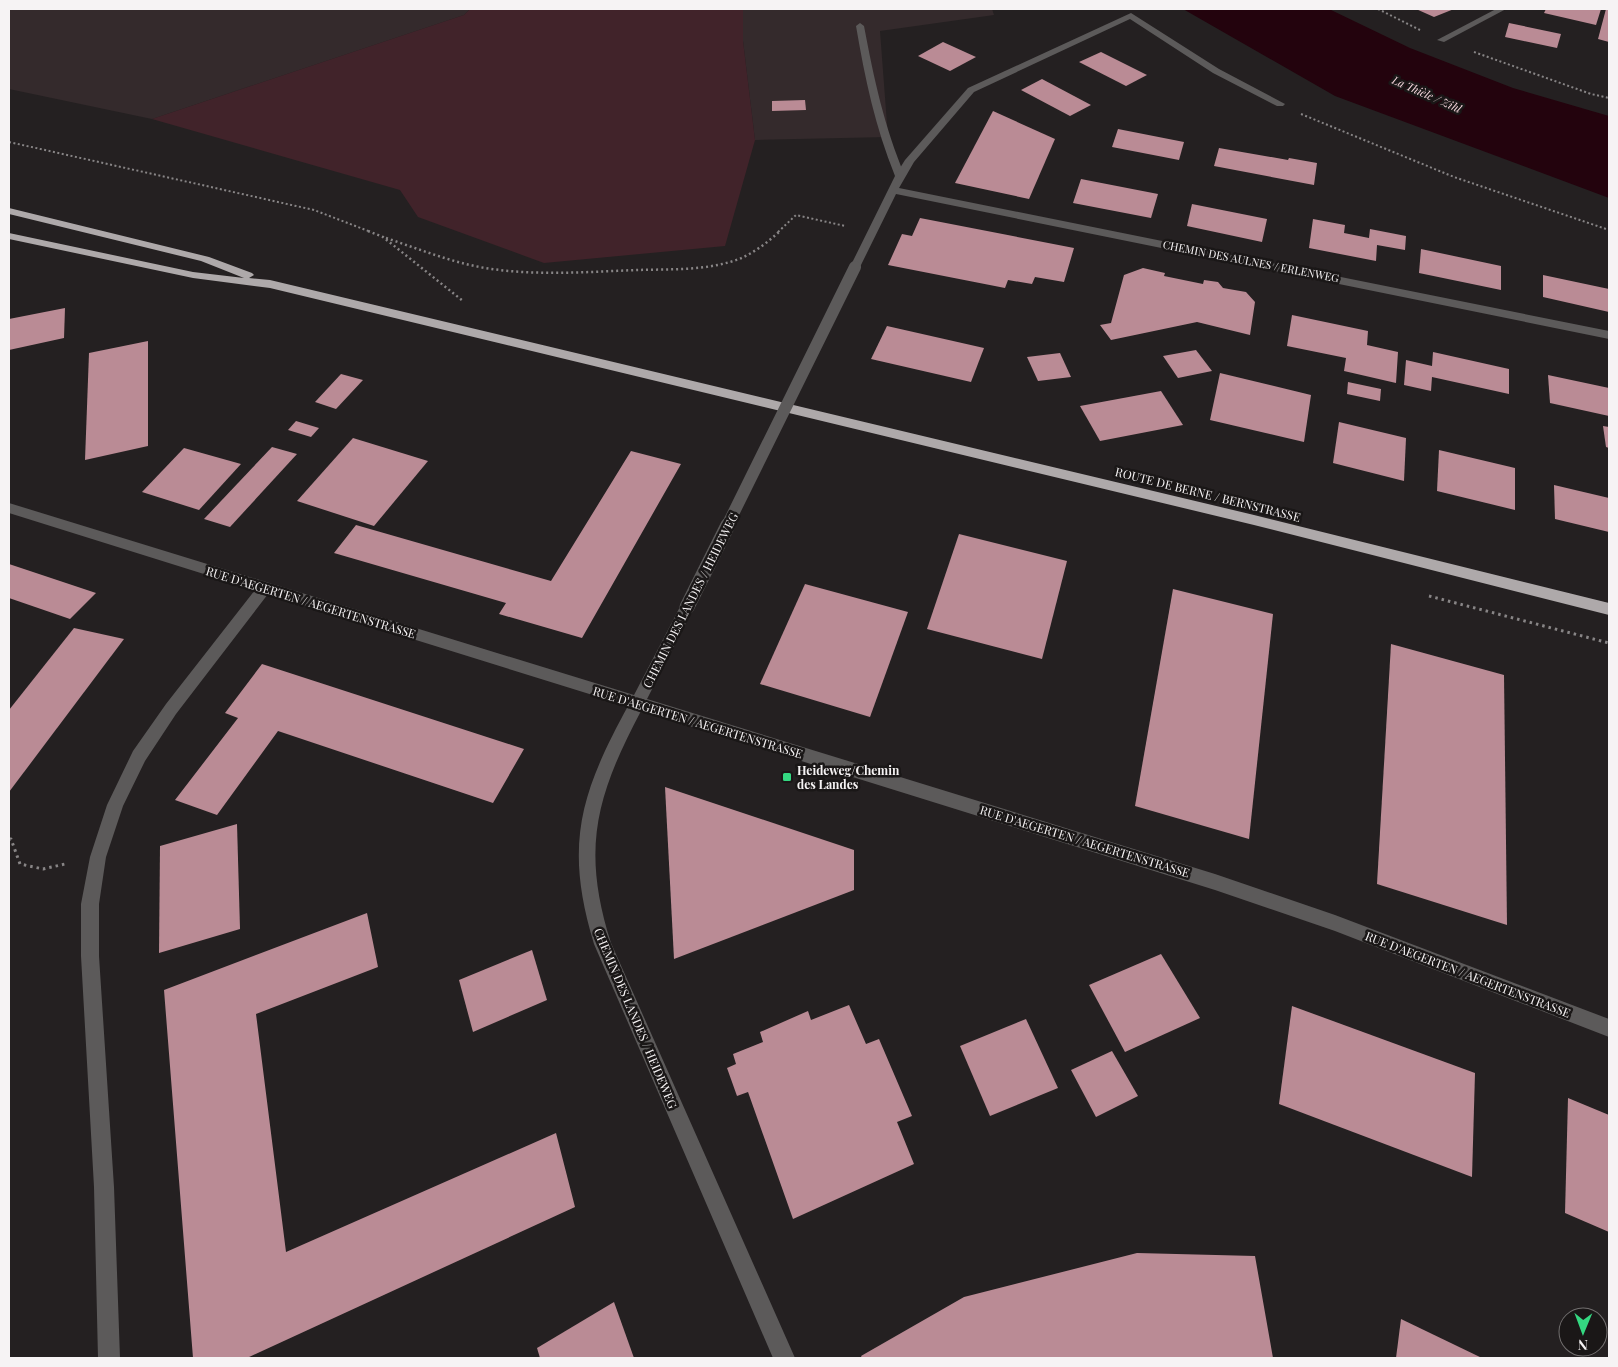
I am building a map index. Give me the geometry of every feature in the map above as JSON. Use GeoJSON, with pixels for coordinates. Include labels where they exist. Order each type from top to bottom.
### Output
{"type":"FeatureCollection","features":[{"type":"Feature","properties":{"kind":"highway"},"geometry":{"type":"LineString","coordinates":[[9,211],[205,259],[270,284]]}},
{"type":"Feature","properties":{"kind":"highway"},"geometry":{"type":"LineString","coordinates":[[9,236],[193,274],[270,284]]}},
{"type":"Feature","properties":{"kind":"highway","name":"ROUTE DE BERNE / BERNSTRASSE"},"geometry":{"type":"LineString","coordinates":[[270,284],[1263,522],[1609,609]]}},
{"type":"Feature","properties":{"kind":"street"},"geometry":{"type":"LineString","coordinates":[[1441,40],[1502,9]]}},
{"type":"Feature","properties":{"kind":"street","name":"CHEMIN DES LANDES / HEIDEWEG"},"geometry":{"type":"LineString","coordinates":[[784,1358],[603,944],[592,911],[587,874],[587,834],[596,796],[608,763],[636,703],[687,607],[900,176],[910,160],[971,90],[1131,16],[1216,71],[1280,104]]}},
{"type":"Feature","properties":{"kind":"street"},"geometry":{"type":"LineString","coordinates":[[860,26],[872,93],[886,142],[900,176]]}},
{"type":"Feature","properties":{"kind":"street","name":"CHEMIN DES AULNES / ERLENWEG"},"geometry":{"type":"LineString","coordinates":[[893,190],[1609,335]]}},
{"type":"Feature","properties":{"kind":"street","name":"RUE D'AEGERTEN / AEGERTENSTRASSE"},"geometry":{"type":"LineString","coordinates":[[9,508],[1215,882],[1344,926],[1609,1028]]}},
{"type":"Feature","properties":{"kind":"street"},"geometry":{"type":"LineString","coordinates":[[109,1358],[104,1187],[90,956],[90,904],[98,857],[115,805],[139,756],[171,709],[264,588]]}},
{"type":"Feature","properties":{"kind":"path"},"geometry":{"type":"LineString","coordinates":[[1378,9],[1441,40],[1591,94],[1609,98]]}},
{"type":"Feature","properties":{"kind":"path"},"geometry":{"type":"LineString","coordinates":[[1280,104],[1365,142],[1484,190],[1609,230]]}},
{"type":"Feature","properties":{"kind":"path"},"geometry":{"type":"LineString","coordinates":[[9,142],[314,210],[384,237],[461,263],[498,270],[552,273],[687,269],[715,265],[740,258],[769,242],[796,215],[872,231]]}},
{"type":"Feature","properties":{"kind":"path"},"geometry":{"type":"LineString","coordinates":[[384,237],[468,306]]}},
{"type":"Feature","properties":{"kind":"path"},"geometry":{"type":"LineString","coordinates":[[9,839],[11,839],[20,864],[43,869],[98,857]]}},
{"type":"Feature","properties":{"kind":"shaded area"},"geometry":{"type":"Polygon","coordinates":[[[9,9],[470,9],[464,15],[152,119],[9,89],[9,9]]]}},
{"type":"Feature","properties":{"kind":"shaded area"},"geometry":{"type":"Polygon","coordinates":[[[470,9],[743,9],[743,41],[755,140],[725,246],[544,263],[418,217],[400,190],[152,119],[464,15],[470,9]]]}},
{"type":"Feature","properties":{"kind":"shaded area"},"geometry":{"type":"Polygon","coordinates":[[[743,9],[992,9],[994,15],[880,31],[888,137],[755,140],[743,41],[743,9]]]}},
{"type":"Feature","properties":{"kind":"water","name":"La Thièle / Zihl"},"geometry":{"type":"Polygon","coordinates":[[[1183,9],[1329,9],[1410,48],[1513,88],[1609,116],[1609,198],[1335,96],[1183,9]]]}},
{"type":"Feature","properties":{"kind":"building"},"geometry":{"type":"Polygon","coordinates":[[[1416,9],[1454,9],[1434,17],[1416,9]]]}},
{"type":"Feature","properties":{"kind":"building"},"geometry":{"type":"Polygon","coordinates":[[[1546,9],[1601,9],[1596,25],[1544,13],[1546,9]]]}},
{"type":"Feature","properties":{"kind":"building"},"geometry":{"type":"Polygon","coordinates":[[[1606,9],[1609,9],[1609,42],[1598,39],[1606,9]]]}},
{"type":"Feature","properties":{"kind":"building"},"geometry":{"type":"Polygon","coordinates":[[[1509,23],[1561,34],[1557,48],[1505,37],[1509,23]]]}},
{"type":"Feature","properties":{"kind":"building"},"geometry":{"type":"Polygon","coordinates":[[[943,42],[976,57],[950,71],[918,56],[943,42]]]}},
{"type":"Feature","properties":{"kind":"building"},"geometry":{"type":"Polygon","coordinates":[[[1101,52],[1147,75],[1126,86],[1079,62],[1101,52]]]}},
{"type":"Feature","properties":{"kind":"building"},"geometry":{"type":"Polygon","coordinates":[[[1042,79],[1091,105],[1070,116],[1021,90],[1042,79]]]}},
{"type":"Feature","properties":{"kind":"building"},"geometry":{"type":"Polygon","coordinates":[[[805,100],[806,110],[772,111],[772,101],[805,100]]]}},
{"type":"Feature","properties":{"kind":"building"},"geometry":{"type":"Polygon","coordinates":[[[993,111],[1055,139],[1029,199],[955,183],[993,111]]]}},
{"type":"Feature","properties":{"kind":"building"},"geometry":{"type":"Polygon","coordinates":[[[1118,129],[1184,142],[1179,160],[1112,147],[1118,129]]]}},
{"type":"Feature","properties":{"kind":"building"},"geometry":{"type":"Polygon","coordinates":[[[1219,148],[1317,163],[1314,185],[1214,166],[1219,148]]]}},
{"type":"Feature","properties":{"kind":"building"},"geometry":{"type":"Polygon","coordinates":[[[1081,179],[1158,194],[1151,218],[1073,203],[1081,179]]]}},
{"type":"Feature","properties":{"kind":"building"},"geometry":{"type":"Polygon","coordinates":[[[1192,204],[1267,219],[1262,242],[1187,226],[1192,204]]]}},
{"type":"Feature","properties":{"kind":"building"},"geometry":{"type":"Polygon","coordinates":[[[920,218],[1074,248],[1064,282],[1035,277],[1032,284],[1008,280],[1005,288],[888,265],[902,234],[912,236],[920,218]]]}},
{"type":"Feature","properties":{"kind":"building"},"geometry":{"type":"Polygon","coordinates":[[[1313,219],[1345,225],[1344,233],[1369,238],[1370,229],[1406,236],[1405,250],[1377,245],[1376,261],[1309,248],[1313,219]]]}},
{"type":"Feature","properties":{"kind":"building"},"geometry":{"type":"Polygon","coordinates":[[[1421,249],[1501,266],[1501,290],[1419,273],[1421,249]]]}},
{"type":"Feature","properties":{"kind":"building"},"geometry":{"type":"Polygon","coordinates":[[[1143,268],[1165,273],[1164,276],[1203,284],[1204,280],[1218,282],[1223,288],[1246,292],[1255,302],[1250,335],[1197,322],[1111,340],[1100,325],[1111,323],[1124,275],[1143,268]]]}},
{"type":"Feature","properties":{"kind":"building"},"geometry":{"type":"Polygon","coordinates":[[[1543,275],[1609,289],[1609,312],[1543,297],[1543,275]]]}},
{"type":"Feature","properties":{"kind":"building"},"geometry":{"type":"Polygon","coordinates":[[[65,308],[64,338],[9,350],[9,319],[65,308]]]}},
{"type":"Feature","properties":{"kind":"building"},"geometry":{"type":"Polygon","coordinates":[[[1292,315],[1368,331],[1367,345],[1398,352],[1396,383],[1344,371],[1346,358],[1287,346],[1292,315]]]}},
{"type":"Feature","properties":{"kind":"building"},"geometry":{"type":"Polygon","coordinates":[[[887,326],[984,348],[971,382],[871,359],[887,326]]]}},
{"type":"Feature","properties":{"kind":"building"},"geometry":{"type":"Polygon","coordinates":[[[148,341],[148,446],[85,460],[89,353],[148,341]]]}},
{"type":"Feature","properties":{"kind":"building"},"geometry":{"type":"Polygon","coordinates":[[[1196,350],[1212,371],[1178,378],[1163,356],[1196,350]]]}},
{"type":"Feature","properties":{"kind":"building"},"geometry":{"type":"Polygon","coordinates":[[[1433,352],[1509,369],[1509,394],[1432,377],[1431,391],[1404,385],[1406,360],[1432,366],[1433,352]]]}},
{"type":"Feature","properties":{"kind":"building"},"geometry":{"type":"Polygon","coordinates":[[[1060,353],[1071,377],[1038,381],[1027,357],[1060,353]]]}},
{"type":"Feature","properties":{"kind":"building"},"geometry":{"type":"Polygon","coordinates":[[[1220,373],[1311,395],[1304,442],[1210,420],[1220,373]]]}},
{"type":"Feature","properties":{"kind":"building"},"geometry":{"type":"Polygon","coordinates":[[[341,374],[363,380],[336,409],[315,402],[341,374]]]}},
{"type":"Feature","properties":{"kind":"building"},"geometry":{"type":"Polygon","coordinates":[[[1548,375],[1609,388],[1609,416],[1550,403],[1548,375]]]}},
{"type":"Feature","properties":{"kind":"building"},"geometry":{"type":"Polygon","coordinates":[[[1348,382],[1381,389],[1380,401],[1347,394],[1348,382]]]}},
{"type":"Feature","properties":{"kind":"building"},"geometry":{"type":"Polygon","coordinates":[[[1161,391],[1183,425],[1100,441],[1080,406],[1161,391]]]}},
{"type":"Feature","properties":{"kind":"building"},"geometry":{"type":"Polygon","coordinates":[[[296,421],[319,428],[311,437],[288,430],[296,421]]]}},
{"type":"Feature","properties":{"kind":"building"},"geometry":{"type":"Polygon","coordinates":[[[1339,422],[1406,438],[1404,481],[1333,463],[1339,422]]]}},
{"type":"Feature","properties":{"kind":"building"},"geometry":{"type":"Polygon","coordinates":[[[1603,426],[1609,427],[1609,448],[1606,447],[1603,426]]]}},
{"type":"Feature","properties":{"kind":"building"},"geometry":{"type":"Polygon","coordinates":[[[353,438],[428,461],[374,526],[297,501],[353,438]]]}},
{"type":"Feature","properties":{"kind":"building"},"geometry":{"type":"Polygon","coordinates":[[[272,447],[297,454],[230,527],[204,519],[272,447]]]}},
{"type":"Feature","properties":{"kind":"building"},"geometry":{"type":"Polygon","coordinates":[[[184,448],[241,464],[199,510],[142,492],[184,448]]]}},
{"type":"Feature","properties":{"kind":"building"},"geometry":{"type":"Polygon","coordinates":[[[1439,450],[1515,468],[1515,510],[1437,491],[1439,450]]]}},
{"type":"Feature","properties":{"kind":"building"},"geometry":{"type":"Polygon","coordinates":[[[631,451],[681,464],[582,638],[499,614],[506,603],[334,553],[356,525],[551,581],[631,451]]]}},
{"type":"Feature","properties":{"kind":"building"},"geometry":{"type":"Polygon","coordinates":[[[1554,485],[1609,498],[1609,532],[1555,519],[1554,485]]]}},
{"type":"Feature","properties":{"kind":"building"},"geometry":{"type":"Polygon","coordinates":[[[959,534],[1067,561],[1042,659],[927,629],[959,534]]]}},
{"type":"Feature","properties":{"kind":"building"},"geometry":{"type":"Polygon","coordinates":[[[9,564],[96,593],[70,619],[9,598],[9,564]]]}},
{"type":"Feature","properties":{"kind":"building"},"geometry":{"type":"Polygon","coordinates":[[[805,584],[908,612],[870,717],[760,684],[805,584]]]}},
{"type":"Feature","properties":{"kind":"building"},"geometry":{"type":"Polygon","coordinates":[[[1173,589],[1273,614],[1249,839],[1135,806],[1173,589]]]}},
{"type":"Feature","properties":{"kind":"building"},"geometry":{"type":"Polygon","coordinates":[[[74,628],[124,639],[9,792],[9,710],[74,628]]]}},
{"type":"Feature","properties":{"kind":"building"},"geometry":{"type":"Polygon","coordinates":[[[1391,644],[1504,675],[1507,925],[1377,884],[1391,644]]]}},
{"type":"Feature","properties":{"kind":"building"},"geometry":{"type":"Polygon","coordinates":[[[262,664],[524,749],[493,803],[278,731],[217,815],[175,800],[238,718],[225,713],[262,664]]]}},
{"type":"Feature","properties":{"kind":"building"},"geometry":{"type":"Polygon","coordinates":[[[665,787],[854,850],[854,890],[674,959],[665,787]]]}},
{"type":"Feature","properties":{"kind":"building"},"geometry":{"type":"Polygon","coordinates":[[[237,824],[240,929],[159,953],[160,846],[237,824]]]}},
{"type":"Feature","properties":{"kind":"building"},"geometry":{"type":"Polygon","coordinates":[[[367,913],[378,967],[256,1014],[286,1252],[556,1133],[575,1207],[247,1358],[193,1358],[164,990],[367,913]]]}},
{"type":"Feature","properties":{"kind":"building"},"geometry":{"type":"Polygon","coordinates":[[[532,950],[547,1000],[473,1032],[459,980],[532,950]]]}},
{"type":"Feature","properties":{"kind":"building"},"geometry":{"type":"Polygon","coordinates":[[[1161,954],[1200,1018],[1125,1052],[1089,985],[1161,954]]]}},
{"type":"Feature","properties":{"kind":"building"},"geometry":{"type":"Polygon","coordinates":[[[849,1005],[866,1044],[879,1039],[912,1116],[897,1122],[914,1164],[793,1219],[748,1092],[737,1096],[727,1068],[736,1064],[733,1054],[763,1042],[760,1032],[808,1011],[811,1020],[849,1005]]]}},
{"type":"Feature","properties":{"kind":"building"},"geometry":{"type":"Polygon","coordinates":[[[1292,1006],[1475,1073],[1472,1177],[1279,1104],[1292,1006]]]}},
{"type":"Feature","properties":{"kind":"building"},"geometry":{"type":"Polygon","coordinates":[[[1026,1019],[1058,1088],[990,1116],[960,1046],[1026,1019]]]}},
{"type":"Feature","properties":{"kind":"building"},"geometry":{"type":"Polygon","coordinates":[[[1112,1051],[1138,1096],[1096,1117],[1071,1070],[1112,1051]]]}},
{"type":"Feature","properties":{"kind":"building"},"geometry":{"type":"Polygon","coordinates":[[[1568,1098],[1609,1115],[1609,1232],[1565,1213],[1568,1098]]]}},
{"type":"Feature","properties":{"kind":"building"},"geometry":{"type":"Polygon","coordinates":[[[1137,1253],[1255,1256],[1273,1358],[862,1358],[861,1356],[964,1297],[1137,1253]]]}},
{"type":"Feature","properties":{"kind":"building"},"geometry":{"type":"Polygon","coordinates":[[[614,1302],[634,1358],[540,1358],[537,1348],[614,1302]]]}},
{"type":"Feature","properties":{"kind":"building"},"geometry":{"type":"Polygon","coordinates":[[[1401,1319],[1482,1358],[1396,1358],[1401,1319]]]}},
{"type":"Feature","properties":{"kind":"place","name":"Heideweg/Chemin des Landes"},"geometry":{"type":"Point","coordinates":[787,777]}}]}
